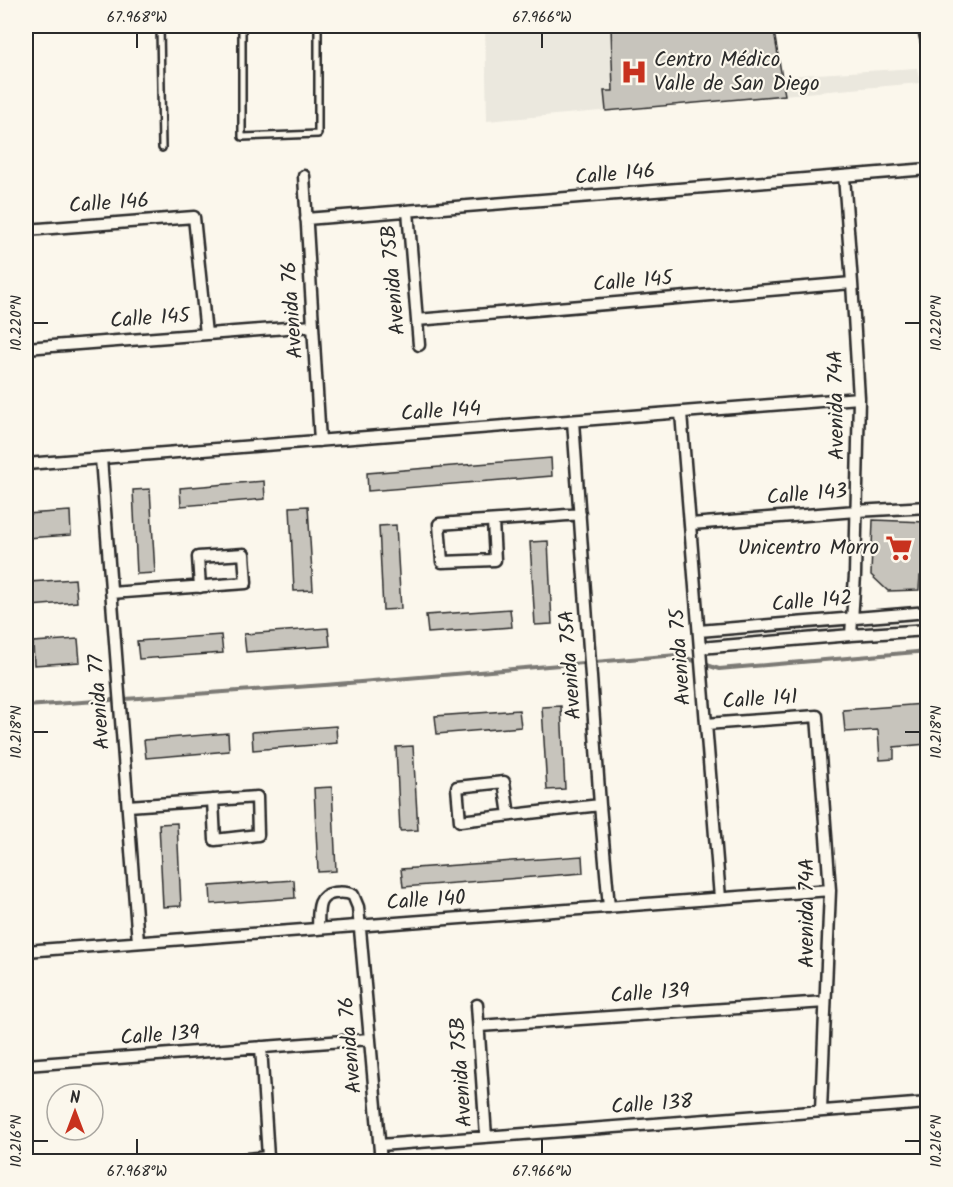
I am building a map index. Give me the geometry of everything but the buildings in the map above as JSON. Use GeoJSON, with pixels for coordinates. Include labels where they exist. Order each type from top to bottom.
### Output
{"type":"FeatureCollection","features":[{"type":"Feature","properties":{"kind":"street"},"geometry":{"type":"LineString","coordinates":[[924,26],[927,46]]}},
{"type":"Feature","properties":{"kind":"street","name":"Calle 146"},"geometry":{"type":"LineString","coordinates":[[306,219],[927,169]]}},
{"type":"Feature","properties":{"kind":"street","name":"Avenida 76"},"geometry":{"type":"LineString","coordinates":[[304,176],[320,441]]}},
{"type":"Feature","properties":{"kind":"street","name":"Avenida 74A"},"geometry":{"type":"LineString","coordinates":[[844,176],[859,398],[852,635]]}},
{"type":"Feature","properties":{"kind":"street","name":"Avenida 75B"},"geometry":{"type":"LineString","coordinates":[[408,211],[419,345]]}},
{"type":"Feature","properties":{"kind":"street","name":"Calle 146"},"geometry":{"type":"LineString","coordinates":[[26,230],[194,217],[206,334]]}},
{"type":"Feature","properties":{"kind":"street","name":"Calle 145"},"geometry":{"type":"LineString","coordinates":[[417,321],[852,283]]}},
{"type":"Feature","properties":{"kind":"street","name":"Calle 145"},"geometry":{"type":"LineString","coordinates":[[26,348],[313,326]]}},
{"type":"Feature","properties":{"kind":"street","name":"Calle 144"},"geometry":{"type":"LineString","coordinates":[[26,464],[859,398]]}},
{"type":"Feature","properties":{"kind":"street","name":"Avenida 75"},"geometry":{"type":"LineString","coordinates":[[681,412],[720,898]]}},
{"type":"Feature","properties":{"kind":"street","name":"Avenida 75A"},"geometry":{"type":"LineString","coordinates":[[573,421],[609,907]]}},
{"type":"Feature","properties":{"kind":"street","name":"Avenida 77"},"geometry":{"type":"LineString","coordinates":[[101,458],[138,942]]}},
{"type":"Feature","properties":{"kind":"street","name":"Calle 143"},"geometry":{"type":"LineString","coordinates":[[691,524],[856,510],[927,507]]}},
{"type":"Feature","properties":{"kind":"street"},"geometry":{"type":"LineString","coordinates":[[493,520],[495,560],[442,562],[439,524],[493,520],[580,514]]}},
{"type":"Feature","properties":{"kind":"street"},"geometry":{"type":"LineString","coordinates":[[111,593],[200,587],[246,583],[244,554],[198,557],[200,587]]}},
{"type":"Feature","properties":{"kind":"street","name":"Calle 142"},"geometry":{"type":"LineString","coordinates":[[699,631],[927,612]]}},
{"type":"Feature","properties":{"kind":"street","name":"Calle 142"},"geometry":{"type":"LineString","coordinates":[[700,651],[852,635],[927,630]]}},
{"type":"Feature","properties":{"kind":"street","name":"Avenida 74A"},"geometry":{"type":"LineString","coordinates":[[817,716],[830,890],[821,1112]]}},
{"type":"Feature","properties":{"kind":"street","name":"Calle 141"},"geometry":{"type":"LineString","coordinates":[[706,724],[817,716]]}},
{"type":"Feature","properties":{"kind":"street"},"geometry":{"type":"LineString","coordinates":[[509,815],[504,782],[457,787],[460,821],[600,805]]}},
{"type":"Feature","properties":{"kind":"street"},"geometry":{"type":"LineString","coordinates":[[128,806],[213,800],[257,797],[258,835],[215,840],[213,800]]}},
{"type":"Feature","properties":{"kind":"street","name":"Calle 140"},"geometry":{"type":"LineString","coordinates":[[26,951],[830,890]]}},
{"type":"Feature","properties":{"kind":"street","name":"Avenida 76"},"geometry":{"type":"LineString","coordinates":[[318,929],[322,898],[336,893],[353,895],[358,907],[381,1161]]}},
{"type":"Feature","properties":{"kind":"street","name":"Calle 139"},"geometry":{"type":"LineString","coordinates":[[479,1026],[825,1002]]}},
{"type":"Feature","properties":{"kind":"street","name":"Avenida 75B"},"geometry":{"type":"LineString","coordinates":[[477,1005],[486,1137]]}},
{"type":"Feature","properties":{"kind":"street","name":"Calle 139"},"geometry":{"type":"LineString","coordinates":[[26,1065],[370,1039]]}},
{"type":"Feature","properties":{"kind":"street"},"geometry":{"type":"LineString","coordinates":[[213,1161],[268,1157],[261,1047]]}},
{"type":"Feature","properties":{"kind":"street","name":"Calle 138"},"geometry":{"type":"LineString","coordinates":[[380,1145],[927,1103]]}},
{"type":"Feature","properties":{"kind":"lane"},"geometry":{"type":"LineString","coordinates":[[160,26],[162,148]]}},
{"type":"Feature","properties":{"kind":"lane"},"geometry":{"type":"LineString","coordinates":[[242,26],[242,137],[318,134],[318,26]]}},
{"type":"Feature","properties":{"kind":"shaded area","name":"Centro Médico Valle de San Diego"},"geometry":{"type":"Polygon","coordinates":[[[485,26],[773,26],[783,76],[917,68],[920,83],[487,121],[485,26]]]}},
{"type":"Feature","properties":{"kind":"waterway"},"geometry":{"type":"LineString","coordinates":[[26,706],[325,685],[677,655],[719,669],[928,651]]}},
{"type":"Feature","properties":{"kind":"place","name":"Centro Médico Valle de San Diego"},"geometry":{"type":"Point","coordinates":[634,72]}},
{"type":"Feature","properties":{"kind":"place","name":"Unicentro Morro"},"geometry":{"type":"Point","coordinates":[899,548]}}]}
